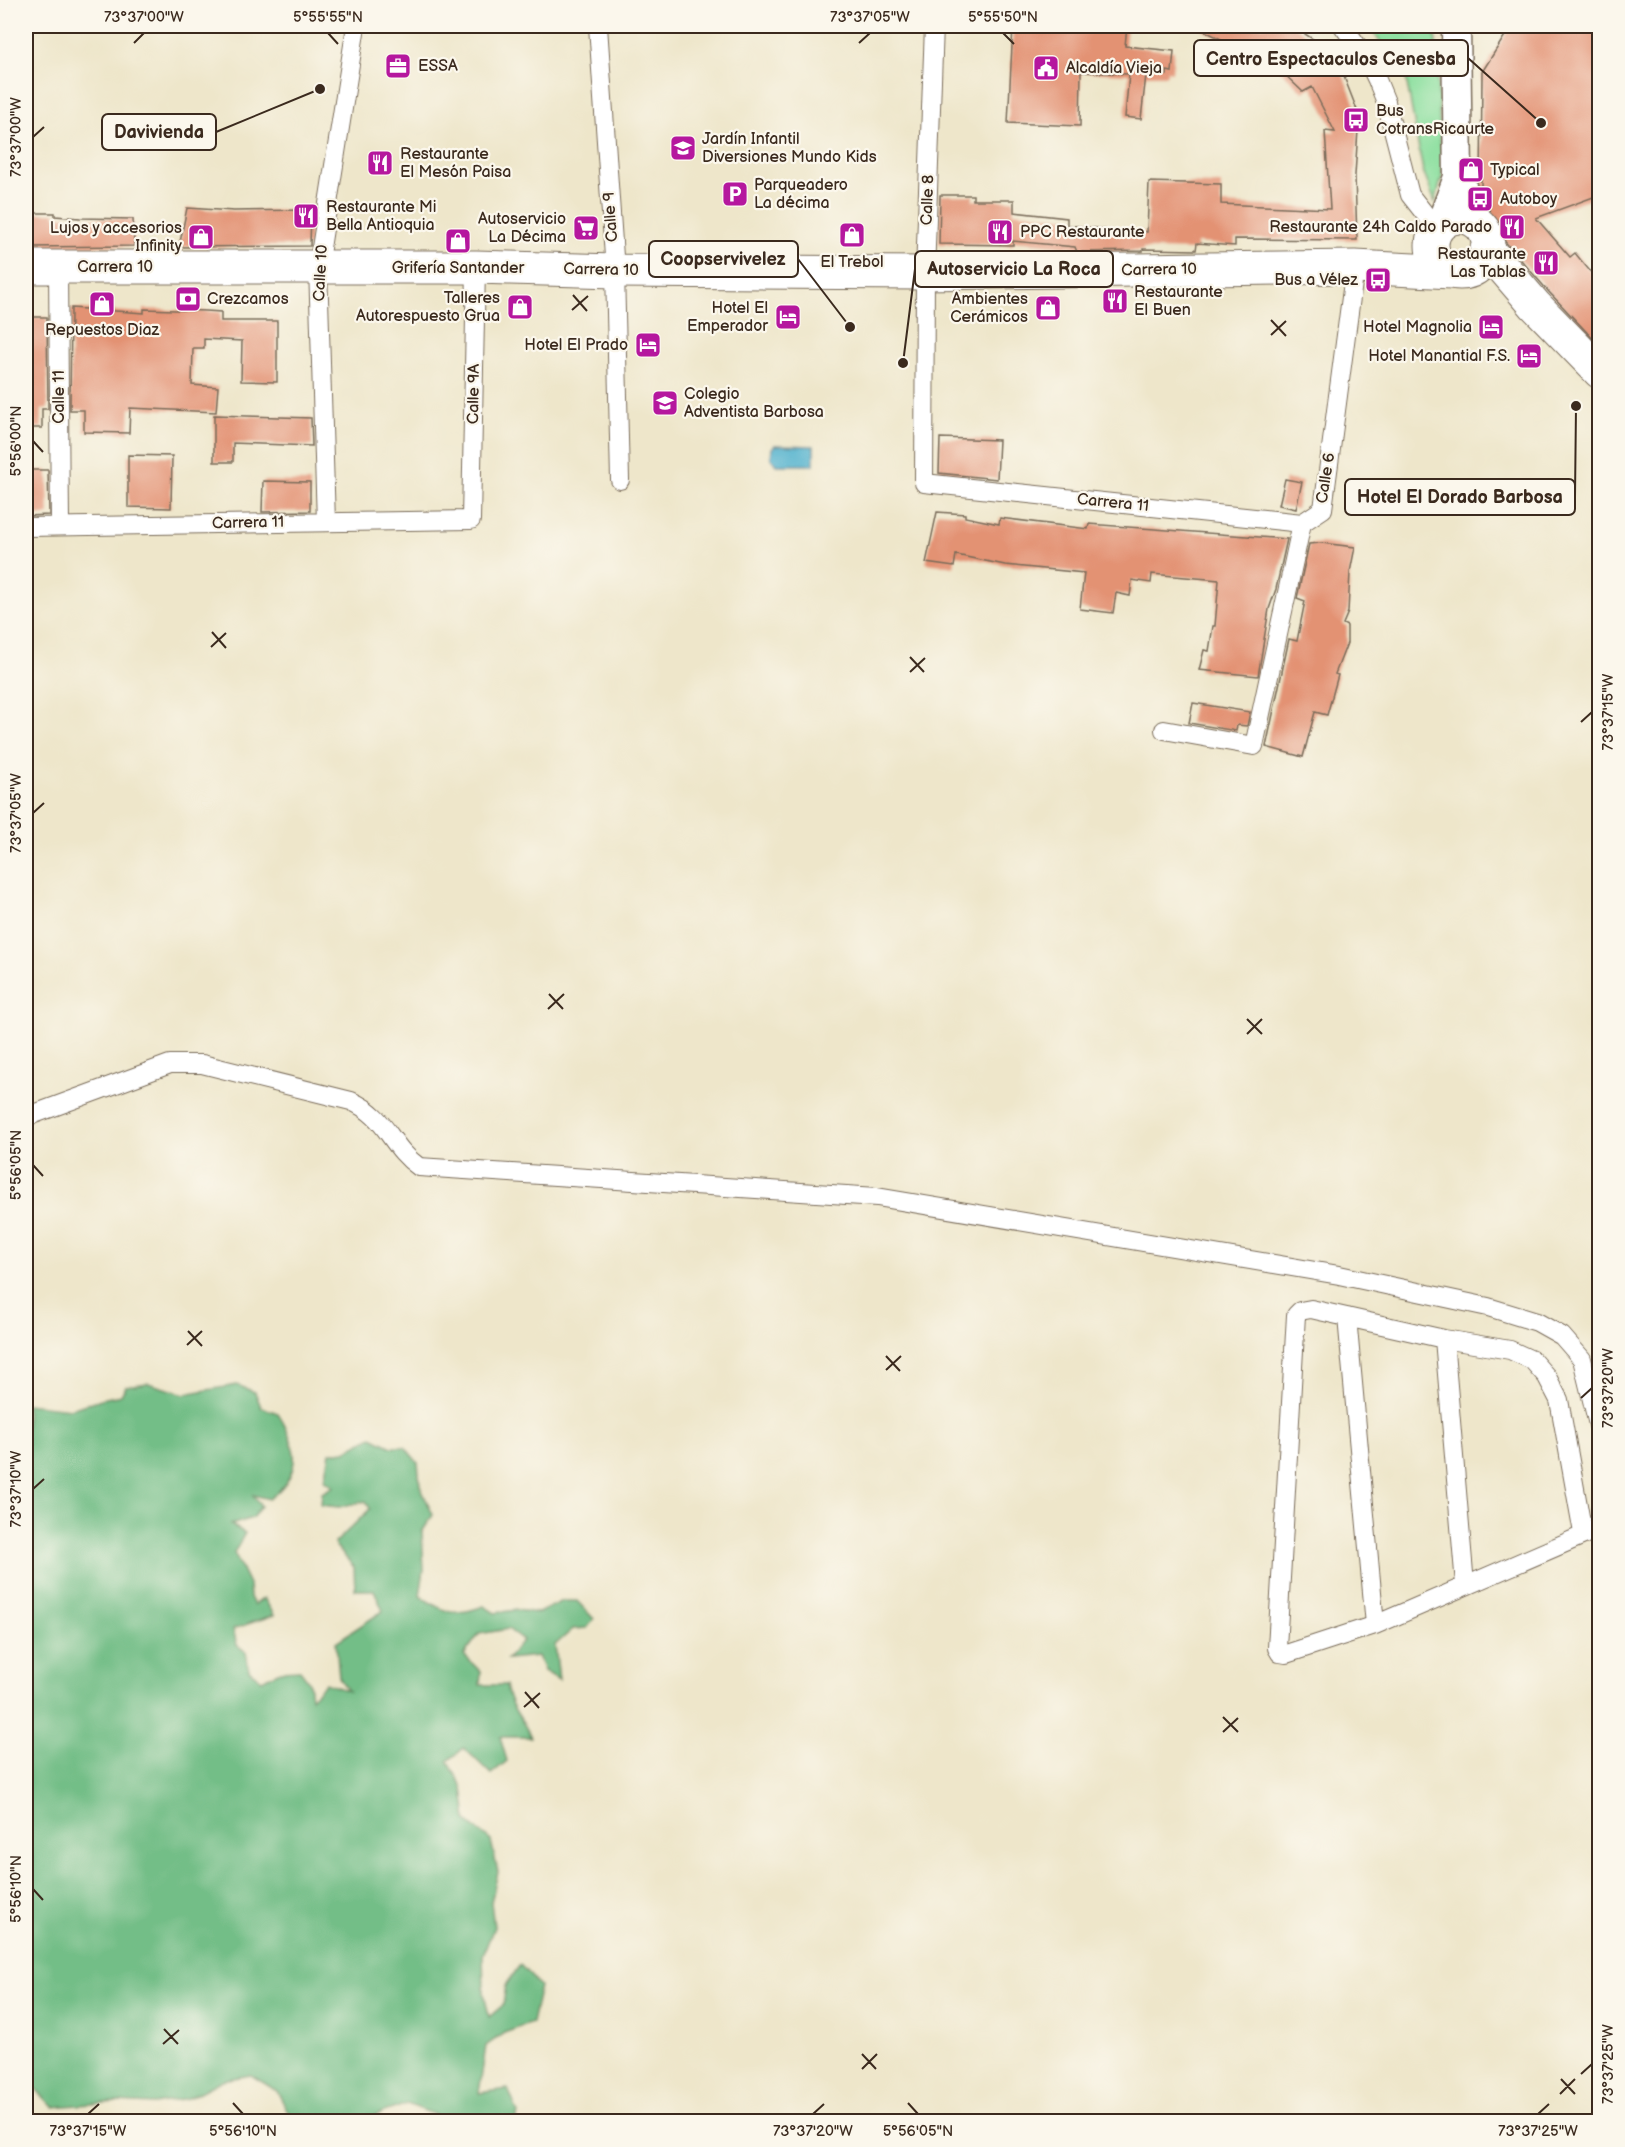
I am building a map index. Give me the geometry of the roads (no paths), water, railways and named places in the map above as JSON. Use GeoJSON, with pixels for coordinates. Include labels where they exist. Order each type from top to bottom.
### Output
{"type":"FeatureCollection","features":[{"type":"Feature","properties":{"kind":"highway"},"geometry":{"type":"LineString","coordinates":[[1392,268],[1437,228],[1453,217],[1466,217],[1471,254],[1535,304],[1599,372]]}},
{"type":"Feature","properties":{"kind":"highway"},"geometry":{"type":"LineString","coordinates":[[1437,228],[1432,249],[1438,263],[1471,254]]}},
{"type":"Feature","properties":{"kind":"highway","name":"Carrera 10"},"geometry":{"type":"LineString","coordinates":[[26,267],[476,267],[615,271],[925,273],[1392,268],[1471,254]]}},
{"type":"Feature","properties":{"kind":"main road"},"geometry":{"type":"LineString","coordinates":[[1456,26],[1458,177],[1471,254]]}},
{"type":"Feature","properties":{"kind":"main road"},"geometry":{"type":"LineString","coordinates":[[1437,228],[1458,177]]}},
{"type":"Feature","properties":{"kind":"street","name":"Calle 10"},"geometry":{"type":"LineString","coordinates":[[326,522],[318,267],[356,26]]}},
{"type":"Feature","properties":{"kind":"street","name":"Calle 9"},"geometry":{"type":"LineString","coordinates":[[598,26],[615,271],[620,480]]}},
{"type":"Feature","properties":{"kind":"street","name":"Calle 8"},"geometry":{"type":"LineString","coordinates":[[924,483],[925,273],[934,26]]}},
{"type":"Feature","properties":{"kind":"street"},"geometry":{"type":"LineString","coordinates":[[1343,26],[1367,59],[1386,102],[1410,195],[1437,228]]}},
{"type":"Feature","properties":{"kind":"street","name":"Calle 11"},"geometry":{"type":"LineString","coordinates":[[58,267],[60,526]]}},
{"type":"Feature","properties":{"kind":"street","name":"Calle 9A"},"geometry":{"type":"LineString","coordinates":[[471,520],[476,267]]}},
{"type":"Feature","properties":{"kind":"street","name":"Calle 6"},"geometry":{"type":"LineString","coordinates":[[1164,730],[1254,746],[1302,523],[1323,509],[1355,267]]}},
{"type":"Feature","properties":{"kind":"street","name":"Carrera 11"},"geometry":{"type":"LineString","coordinates":[[924,483],[1302,523]]}},
{"type":"Feature","properties":{"kind":"street","name":"Carrera 11"},"geometry":{"type":"LineString","coordinates":[[26,526],[471,520]]}},
{"type":"Feature","properties":{"kind":"street"},"geometry":{"type":"LineString","coordinates":[[26,1117],[170,1064],[202,1064],[351,1101],[368,1108],[380,1119],[405,1157],[419,1167],[877,1197],[1339,1275],[1488,1307],[1537,1322],[1562,1336],[1582,1359],[1599,1433]]}},
{"type":"Feature","properties":{"kind":"street"},"geometry":{"type":"LineString","coordinates":[[1311,1309],[1444,1339],[1510,1350],[1532,1360],[1547,1377],[1559,1400],[1591,1530],[1376,1625],[1286,1654],[1280,1653],[1277,1648],[1296,1315],[1300,1311],[1311,1309]]}},
{"type":"Feature","properties":{"kind":"street"},"geometry":{"type":"LineString","coordinates":[[1347,1317],[1376,1625]]}},
{"type":"Feature","properties":{"kind":"street"},"geometry":{"type":"LineString","coordinates":[[1444,1339],[1466,1584]]}},
{"type":"Feature","properties":{"kind":"water"},"geometry":{"type":"Polygon","coordinates":[[[775,445],[814,446],[814,465],[776,465],[771,458],[772,448],[775,445]]]}},
{"type":"Feature","properties":{"kind":"place","name":"ESSA"},"geometry":{"type":"Point","coordinates":[398,66]}},
{"type":"Feature","properties":{"kind":"place","name":"Alcaldía Vieja"},"geometry":{"type":"Point","coordinates":[1046,68]}},
{"type":"Feature","properties":{"kind":"place","name":"Davivienda"},"geometry":{"type":"Point","coordinates":[320,89]}},
{"type":"Feature","properties":{"kind":"place","name":"Bus CotransRicaurte"},"geometry":{"type":"Point","coordinates":[1356,120]}},
{"type":"Feature","properties":{"kind":"place","name":"Centro Espectaculos Cenesba"},"geometry":{"type":"Point","coordinates":[1541,123]}},
{"type":"Feature","properties":{"kind":"place","name":"Jardín Infantil Diversiones Mundo Kids"},"geometry":{"type":"Point","coordinates":[683,148]}},
{"type":"Feature","properties":{"kind":"place","name":"Restaurante El Mesón Paisa"},"geometry":{"type":"Point","coordinates":[380,163]}},
{"type":"Feature","properties":{"kind":"place","name":"Typical"},"geometry":{"type":"Point","coordinates":[1471,170]}},
{"type":"Feature","properties":{"kind":"place","name":"Parqueadero La décima"},"geometry":{"type":"Point","coordinates":[735,194]}},
{"type":"Feature","properties":{"kind":"place","name":"Autoboy"},"geometry":{"type":"Point","coordinates":[1480,199]}},
{"type":"Feature","properties":{"kind":"place","name":"Restaurante Mi Bella Antioquia"},"geometry":{"type":"Point","coordinates":[306,216]}},
{"type":"Feature","properties":{"kind":"place","name":"Restaurante 24h Caldo Parado"},"geometry":{"type":"Point","coordinates":[1512,227]}},
{"type":"Feature","properties":{"kind":"place","name":"Autoservicio La Décima"},"geometry":{"type":"Point","coordinates":[586,228]}},
{"type":"Feature","properties":{"kind":"place","name":"PPC Restaurante"},"geometry":{"type":"Point","coordinates":[1000,232]}},
{"type":"Feature","properties":{"kind":"place","name":"El Trebol"},"geometry":{"type":"Point","coordinates":[852,235]}},
{"type":"Feature","properties":{"kind":"place","name":"Lujos y accesorios Infinity"},"geometry":{"type":"Point","coordinates":[201,237]}},
{"type":"Feature","properties":{"kind":"place","name":"Grifería Santander"},"geometry":{"type":"Point","coordinates":[458,241]}},
{"type":"Feature","properties":{"kind":"place","name":"Restaurante Las Tablas"},"geometry":{"type":"Point","coordinates":[1546,263]}},
{"type":"Feature","properties":{"kind":"place","name":"Bus a Vélez"},"geometry":{"type":"Point","coordinates":[1378,280]}},
{"type":"Feature","properties":{"kind":"place","name":"Crezcamos"},"geometry":{"type":"Point","coordinates":[188,299]}},
{"type":"Feature","properties":{"kind":"place","name":"Restaurante El Buen"},"geometry":{"type":"Point","coordinates":[1115,301]}},
{"type":"Feature","properties":{"kind":"place","name":"Repuestos Diaz"},"geometry":{"type":"Point","coordinates":[102,304]}},
{"type":"Feature","properties":{"kind":"place","name":"Talleres Autorespuesto Grua"},"geometry":{"type":"Point","coordinates":[520,307]}},
{"type":"Feature","properties":{"kind":"place","name":"Ambientes Cerámicos"},"geometry":{"type":"Point","coordinates":[1048,308]}},
{"type":"Feature","properties":{"kind":"place","name":"Hotel El Emperador"},"geometry":{"type":"Point","coordinates":[788,317]}},
{"type":"Feature","properties":{"kind":"place","name":"Coopservivelez"},"geometry":{"type":"Point","coordinates":[850,327]}},
{"type":"Feature","properties":{"kind":"place","name":"Hotel Magnolia"},"geometry":{"type":"Point","coordinates":[1491,327]}},
{"type":"Feature","properties":{"kind":"place","name":"Hotel El Prado"},"geometry":{"type":"Point","coordinates":[648,345]}},
{"type":"Feature","properties":{"kind":"place","name":"Hotel Manantial F.S."},"geometry":{"type":"Point","coordinates":[1529,356]}},
{"type":"Feature","properties":{"kind":"place","name":"Autoservicio La Roca"},"geometry":{"type":"Point","coordinates":[903,363]}},
{"type":"Feature","properties":{"kind":"place","name":"Colegio Adventista Barbosa"},"geometry":{"type":"Point","coordinates":[665,403]}},
{"type":"Feature","properties":{"kind":"place","name":"Hotel El Dorado Barbosa"},"geometry":{"type":"Point","coordinates":[1576,406]}}]}
